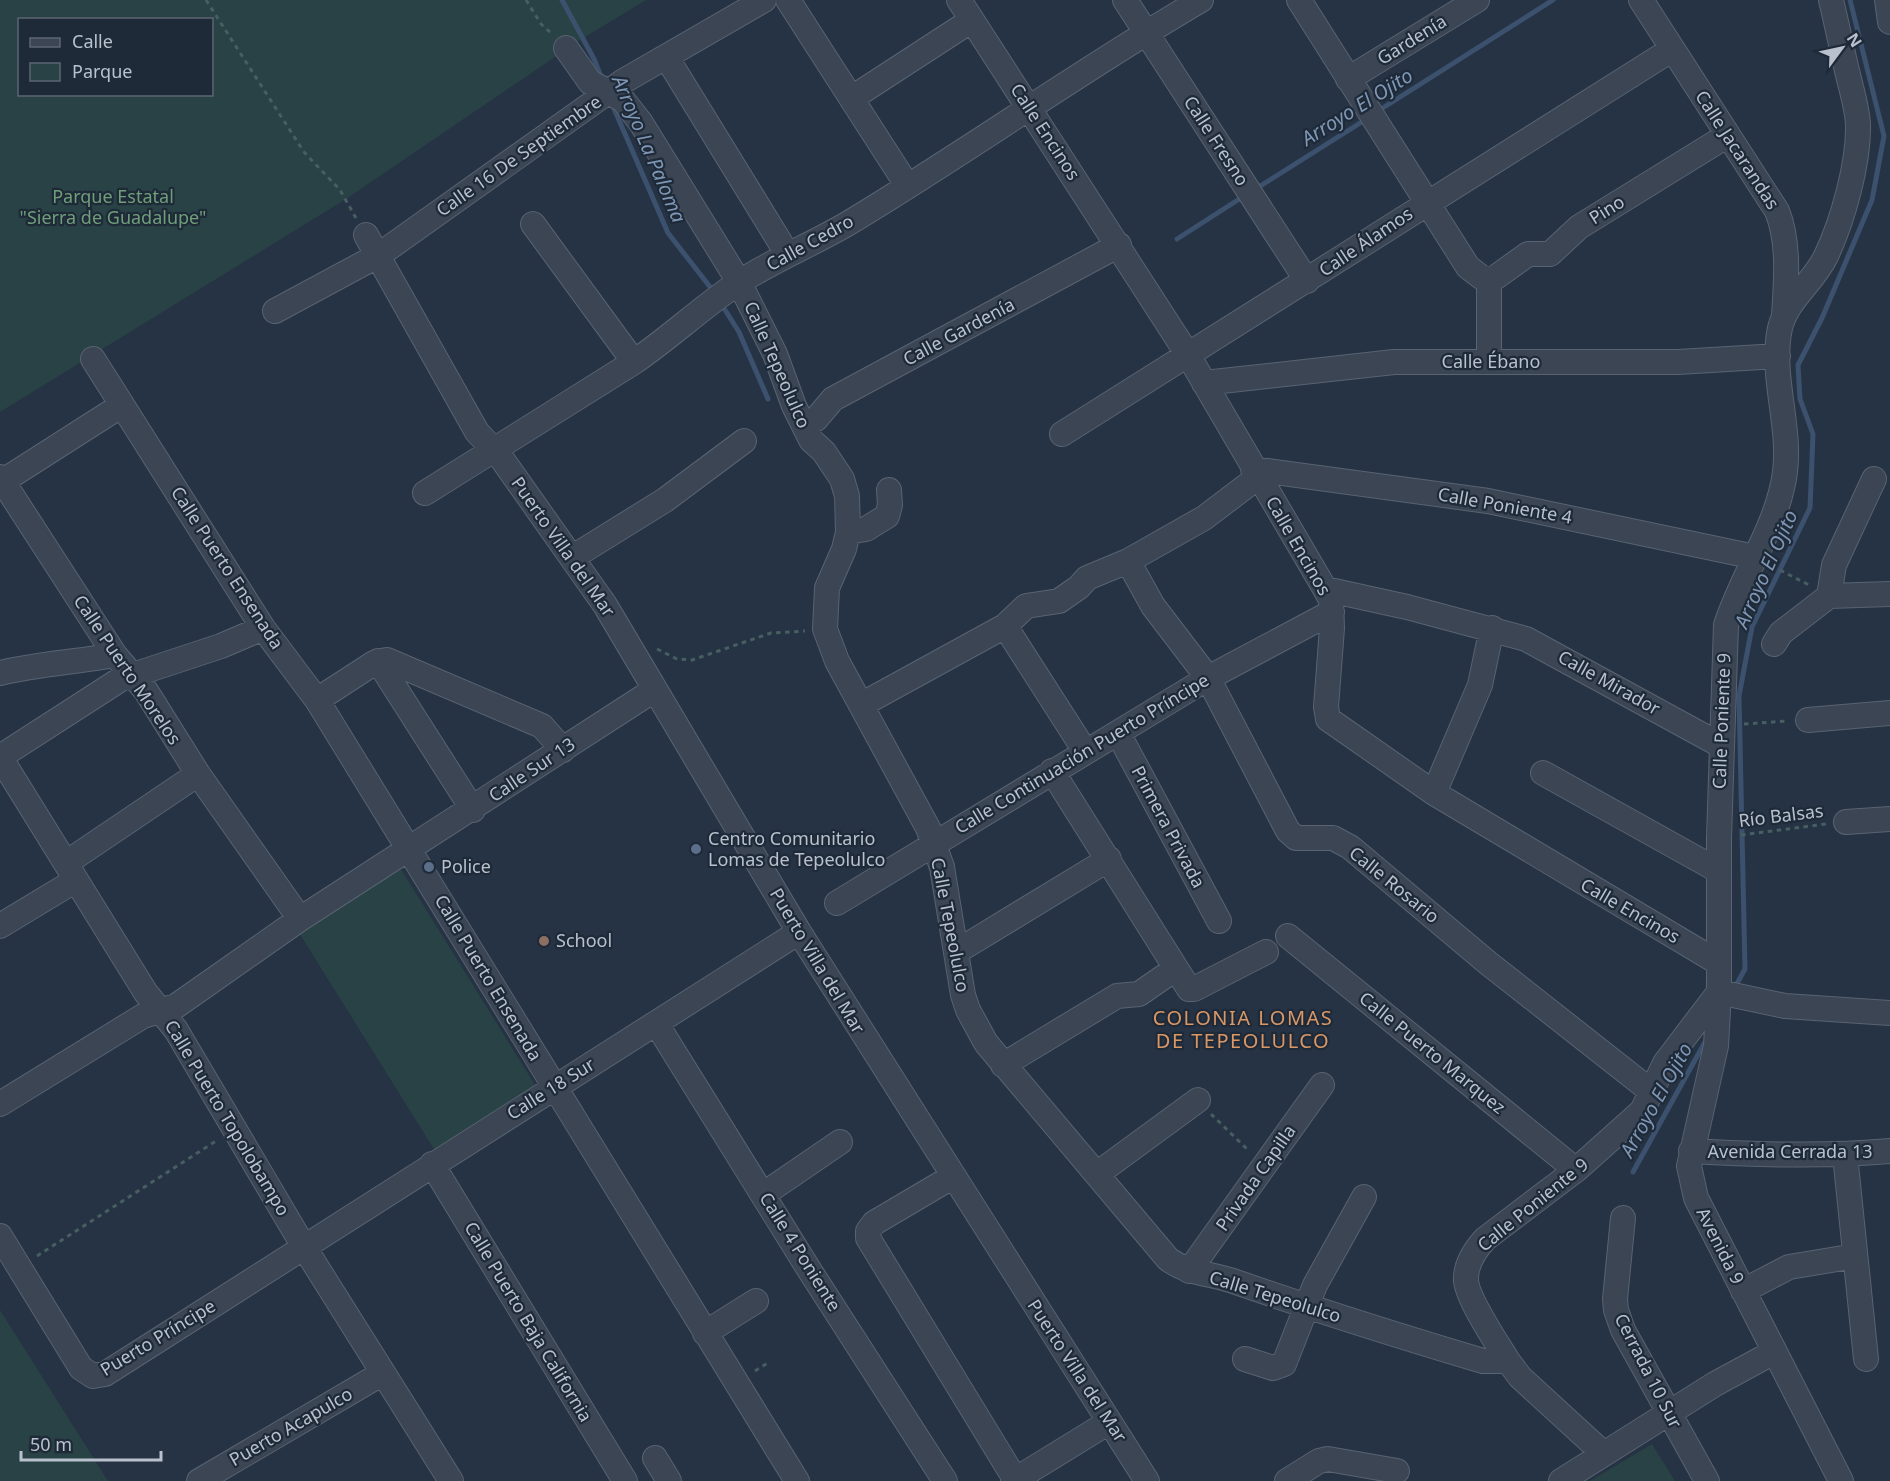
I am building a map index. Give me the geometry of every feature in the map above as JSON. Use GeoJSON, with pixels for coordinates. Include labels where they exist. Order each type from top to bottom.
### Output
{"type":"FeatureCollection","features":[{"type":"Feature","properties":{"kind":"street","name":"Calle 16 De Septiembre"},"geometry":{"type":"LineString","coordinates":[[275,311],[379,255],[609,92],[764,0]]}},
{"type":"Feature","properties":{"kind":"street"},"geometry":{"type":"LineString","coordinates":[[788,0],[907,185]]}},
{"type":"Feature","properties":{"kind":"street","name":"Calle Fresno"},"geometry":{"type":"LineString","coordinates":[[1125,0],[1307,281]]}},
{"type":"Feature","properties":{"kind":"street","name":"Calle Cedro"},"geometry":{"type":"LineString","coordinates":[[424,494],[634,362],[659,345],[702,307],[739,282],[846,224],[1145,33],[1201,0]]}},
{"type":"Feature","properties":{"kind":"street"},"geometry":{"type":"LineString","coordinates":[[1299,0],[1470,270],[1489,279],[1489,362]]}},
{"type":"Feature","properties":{"kind":"street","name":"Gardenía"},"geometry":{"type":"LineString","coordinates":[[1348,80],[1477,0]]}},
{"type":"Feature","properties":{"kind":"street","name":"Calle Jacarandas"},"geometry":{"type":"LineString","coordinates":[[1641,0],[1671,50],[1777,211],[1782,223],[1785,255],[1784,315]]}},
{"type":"Feature","properties":{"kind":"street","name":"Calle Poniente 9"},"geometry":{"type":"LineString","coordinates":[[1508,1361],[1466,1282],[1468,1266],[1475,1250],[1485,1239],[1576,1170],[1642,1111],[1665,1063],[1719,992],[1719,838],[1726,624],[1777,503],[1785,472],[1786,445],[1778,356],[1778,343],[1784,315],[1817,272],[1829,250],[1850,180],[1857,146],[1856,105],[1831,0]]}},
{"type":"Feature","properties":{"kind":"street"},"geometry":{"type":"LineString","coordinates":[[1887,0],[1890,22]]}},
{"type":"Feature","properties":{"kind":"street"},"geometry":{"type":"LineString","coordinates":[[852,98],[966,10]]}},
{"type":"Feature","properties":{"kind":"street","name":"Calle Encinos"},"geometry":{"type":"LineString","coordinates":[[966,10],[1188,355],[1325,589],[1332,612],[1326,707],[1328,719],[1434,793],[1719,963]]}},
{"type":"Feature","properties":{"kind":"street","name":"Calle Tepeolulco"},"geometry":{"type":"LineString","coordinates":[[566,48],[590,82],[623,100],[641,123],[739,282],[775,354],[812,440],[824,452],[842,478],[846,496],[848,532],[844,549],[827,588],[825,629],[837,661],[933,842],[942,867],[968,1010],[986,1043],[1168,1259],[1189,1271],[1229,1280],[1484,1361],[1508,1361]]}},
{"type":"Feature","properties":{"kind":"street","name":"Calle Álamos"},"geometry":{"type":"LineString","coordinates":[[1062,434],[1307,281],[1426,202],[1671,50]]}},
{"type":"Feature","properties":{"kind":"street"},"geometry":{"type":"LineString","coordinates":[[667,58],[788,255]]}},
{"type":"Feature","properties":{"kind":"street","name":"Pino"},"geometry":{"type":"LineString","coordinates":[[1489,279],[1496,277],[1528,254],[1550,254],[1579,227],[1728,135]]}},
{"type":"Feature","properties":{"kind":"street"},"geometry":{"type":"LineString","coordinates":[[533,224],[634,362]]}},
{"type":"Feature","properties":{"kind":"street","name":"Puerto Villa del Mar"},"geometry":{"type":"LineString","coordinates":[[366,235],[477,432],[573,557],[632,648],[654,690],[799,932],[952,1177],[1147,1481]]}},
{"type":"Feature","properties":{"kind":"street","name":"Calle Gardenía"},"geometry":{"type":"LineString","coordinates":[[804,425],[816,419],[832,399],[1119,245]]}},
{"type":"Feature","properties":{"kind":"street","name":"Calle Ébano"},"geometry":{"type":"LineString","coordinates":[[1204,382],[1362,364],[1678,362],[1778,356]]}},
{"type":"Feature","properties":{"kind":"street","name":"Calle Puerto Ensenada"},"geometry":{"type":"LineString","coordinates":[[93,359],[263,627],[317,700],[410,848],[554,1087],[797,1481]]}},
{"type":"Feature","properties":{"kind":"street"},"geometry":{"type":"LineString","coordinates":[[1,479],[122,405]]}},
{"type":"Feature","properties":{"kind":"street"},"geometry":{"type":"LineString","coordinates":[[573,557],[665,500],[744,441]]}},
{"type":"Feature","properties":{"kind":"street"},"geometry":{"type":"LineString","coordinates":[[861,705],[1005,626],[1026,606],[1059,601],[1079,588],[1087,578],[1128,561],[1204,518],[1256,473]]}},
{"type":"Feature","properties":{"kind":"street","name":"Calle Poniente 4"},"geometry":{"type":"LineString","coordinates":[[1256,473],[1488,501],[1755,557]]}},
{"type":"Feature","properties":{"kind":"street"},"geometry":{"type":"LineString","coordinates":[[1829,596],[1834,565],[1874,478]]}},
{"type":"Feature","properties":{"kind":"street","name":"Calle Puerto Morelos"},"geometry":{"type":"LineString","coordinates":[[1,479],[115,655],[146,691],[198,774],[300,919]]}},
{"type":"Feature","properties":{"kind":"street"},"geometry":{"type":"LineString","coordinates":[[848,532],[866,529],[887,516],[890,505],[889,490]]}},
{"type":"Feature","properties":{"kind":"street","name":"Calle Rosario"},"geometry":{"type":"LineString","coordinates":[[1128,561],[1153,606],[1208,678],[1288,831],[1296,838],[1334,838],[1350,847],[1488,963],[1652,1092]]}},
{"type":"Feature","properties":{"kind":"street","name":"Calle Mirador"},"geometry":{"type":"LineString","coordinates":[[1325,589],[1492,628],[1526,639],[1722,736]]}},
{"type":"Feature","properties":{"kind":"street"},"geometry":{"type":"LineString","coordinates":[[1774,644],[1788,627],[1829,596],[1890,594]]}},
{"type":"Feature","properties":{"kind":"street","name":"Calle Continuación Puerto Príncipe"},"geometry":{"type":"LineString","coordinates":[[837,903],[933,842],[1208,678],[1332,612]]}},
{"type":"Feature","properties":{"kind":"street"},"geometry":{"type":"LineString","coordinates":[[1005,626],[1085,751]]}},
{"type":"Feature","properties":{"kind":"street"},"geometry":{"type":"LineString","coordinates":[[0,757],[132,674],[221,646],[263,627]]}},
{"type":"Feature","properties":{"kind":"street"},"geometry":{"type":"LineString","coordinates":[[1434,793],[1480,685],[1492,628]]}},
{"type":"Feature","properties":{"kind":"street"},"geometry":{"type":"LineString","coordinates":[[0,673],[41,663],[67,663],[115,655]]}},
{"type":"Feature","properties":{"kind":"street"},"geometry":{"type":"LineString","coordinates":[[317,700],[378,662],[398,664],[542,726],[563,750]]}},
{"type":"Feature","properties":{"kind":"street"},"geometry":{"type":"LineString","coordinates":[[378,662],[472,810]]}},
{"type":"Feature","properties":{"kind":"street","name":"Calle Sur 13"},"geometry":{"type":"LineString","coordinates":[[0,1104],[143,1016],[176,1006],[300,919],[472,810],[654,690]]}},
{"type":"Feature","properties":{"kind":"street"},"geometry":{"type":"LineString","coordinates":[[1808,720],[1890,713]]}},
{"type":"Feature","properties":{"kind":"street","name":"Primera Privada"},"geometry":{"type":"LineString","coordinates":[[1118,733],[1219,921]]}},
{"type":"Feature","properties":{"kind":"street","name":"Calle Puerto Topolobampo"},"geometry":{"type":"LineString","coordinates":[[0,757],[146,993],[176,1030],[304,1246],[451,1481]]}},
{"type":"Feature","properties":{"kind":"street"},"geometry":{"type":"LineString","coordinates":[[1052,771],[1109,859],[1186,986],[1194,989],[1266,952]]}},
{"type":"Feature","properties":{"kind":"street"},"geometry":{"type":"LineString","coordinates":[[1543,773],[1719,871]]}},
{"type":"Feature","properties":{"kind":"street"},"geometry":{"type":"LineString","coordinates":[[0,926],[198,774]]}},
{"type":"Feature","properties":{"kind":"street"},"geometry":{"type":"LineString","coordinates":[[1846,822],[1890,819]]}},
{"type":"Feature","properties":{"kind":"street"},"geometry":{"type":"LineString","coordinates":[[956,952],[1109,859]]}},
{"type":"Feature","properties":{"kind":"street","name":"Calle 18 Sur"},"geometry":{"type":"LineString","coordinates":[[304,1246],[799,932]]}},
{"type":"Feature","properties":{"kind":"street","name":"Calle Puerto Marquez"},"geometry":{"type":"LineString","coordinates":[[1288,936],[1576,1170]]}},
{"type":"Feature","properties":{"kind":"street"},"geometry":{"type":"LineString","coordinates":[[1003,1065],[1123,994],[1139,994],[1175,969]]}},
{"type":"Feature","properties":{"kind":"street"},"geometry":{"type":"LineString","coordinates":[[1719,992],[1785,1006],[1890,1012]]}},
{"type":"Feature","properties":{"kind":"street","name":"Avenida 9"},"geometry":{"type":"LineString","coordinates":[[1719,992],[1716,1046],[1708,1093],[1691,1151],[1690,1178],[1696,1198],[1841,1481]]}},
{"type":"Feature","properties":{"kind":"street","name":"Calle 4 Poniente"},"geometry":{"type":"LineString","coordinates":[[656,1023],[945,1481]]}},
{"type":"Feature","properties":{"kind":"street","name":"Privada Capilla"},"geometry":{"type":"LineString","coordinates":[[1189,1271],[1322,1085]]}},
{"type":"Feature","properties":{"kind":"street"},"geometry":{"type":"LineString","coordinates":[[1097,1174],[1198,1100]]}},
{"type":"Feature","properties":{"kind":"street"},"geometry":{"type":"LineString","coordinates":[[764,1194],[840,1142]]}},
{"type":"Feature","properties":{"kind":"street","name":"Avenida Cerrada 13"},"geometry":{"type":"LineString","coordinates":[[1691,1151],[1771,1155],[1845,1155],[1890,1151]]}},
{"type":"Feature","properties":{"kind":"street"},"geometry":{"type":"LineString","coordinates":[[1845,1155],[1866,1359]]}},
{"type":"Feature","properties":{"kind":"street","name":"Calle Puerto Baja California"},"geometry":{"type":"LineString","coordinates":[[432,1164],[625,1481]]}},
{"type":"Feature","properties":{"kind":"street"},"geometry":{"type":"LineString","coordinates":[[952,1177],[874,1222],[867,1238],[1014,1480],[1109,1422]]}},
{"type":"Feature","properties":{"kind":"street"},"geometry":{"type":"LineString","coordinates":[[1245,1359],[1273,1368],[1284,1364],[1305,1306],[1364,1197]]}},
{"type":"Feature","properties":{"kind":"street","name":"Cerrada 10 Sur"},"geometry":{"type":"LineString","coordinates":[[1623,1218],[1616,1310],[1623,1330],[1707,1481]]}},
{"type":"Feature","properties":{"kind":"street","name":"Puerto Príncipe"},"geometry":{"type":"LineString","coordinates":[[0,1236],[81,1368],[87,1374],[99,1376],[304,1246]]}},
{"type":"Feature","properties":{"kind":"street"},"geometry":{"type":"LineString","coordinates":[[1743,1291],[1790,1267],[1855,1256]]}},
{"type":"Feature","properties":{"kind":"street"},"geometry":{"type":"LineString","coordinates":[[705,1333],[756,1301]]}},
{"type":"Feature","properties":{"kind":"street"},"geometry":{"type":"LineString","coordinates":[[1561,1481],[1668,1413],[1774,1352]]}},
{"type":"Feature","properties":{"kind":"street"},"geometry":{"type":"LineString","coordinates":[[1508,1361],[1520,1377],[1604,1454]]}},
{"type":"Feature","properties":{"kind":"street","name":"Puerto Acapulco"},"geometry":{"type":"LineString","coordinates":[[199,1481],[383,1373]]}},
{"type":"Feature","properties":{"kind":"street"},"geometry":{"type":"LineString","coordinates":[[656,1458],[669,1481]]}},
{"type":"Feature","properties":{"kind":"street"},"geometry":{"type":"LineString","coordinates":[[1287,1481],[1319,1461],[1328,1459],[1397,1471]]}},
{"type":"Feature","properties":{"kind":"path"},"geometry":{"type":"LineString","coordinates":[[206,0],[304,152],[340,190],[366,235]]}},
{"type":"Feature","properties":{"kind":"path"},"geometry":{"type":"LineString","coordinates":[[526,0],[541,24],[566,48]]}},
{"type":"Feature","properties":{"kind":"path"},"geometry":{"type":"LineString","coordinates":[[1755,557],[1829,596]]}},
{"type":"Feature","properties":{"kind":"path"},"geometry":{"type":"LineString","coordinates":[[632,648],[651,646],[677,659],[692,660],[771,633],[825,629]]}},
{"type":"Feature","properties":{"kind":"path"},"geometry":{"type":"LineString","coordinates":[[1722,736],[1808,720]]}},
{"type":"Feature","properties":{"kind":"path","name":"Río Balsas"},"geometry":{"type":"LineString","coordinates":[[1719,838],[1846,822]]}},
{"type":"Feature","properties":{"kind":"path"},"geometry":{"type":"LineString","coordinates":[[1198,1100],[1265,1167]]}},
{"type":"Feature","properties":{"kind":"path"},"geometry":{"type":"LineString","coordinates":[[19,1268],[235,1129]]}},
{"type":"Feature","properties":{"kind":"green space","name":"Parque Estatal \"Sierra de Guadalupe\""},"geometry":{"type":"Polygon","coordinates":[[[0,0],[646,0],[580,40],[346,199],[0,412],[0,0]]]}},
{"type":"Feature","properties":{"kind":"green space"},"geometry":{"type":"Polygon","coordinates":[[[399,866],[540,1093],[437,1154],[296,928],[399,866]]]}},
{"type":"Feature","properties":{"kind":"green space"},"geometry":{"type":"Polygon","coordinates":[[[0,1310],[108,1481],[0,1481],[0,1310]]]}},
{"type":"Feature","properties":{"kind":"green space"},"geometry":{"type":"Polygon","coordinates":[[[1652,1444],[1675,1481],[1590,1481],[1652,1444]]]}},
{"type":"Feature","properties":{"kind":"waterway","name":"Arroyo La Paloma"},"geometry":{"type":"LineString","coordinates":[[562,0],[594,59],[602,79]]}},
{"type":"Feature","properties":{"kind":"waterway","name":"Arroyo El Ojito"},"geometry":{"type":"LineString","coordinates":[[1378,111],[1553,0]]}},
{"type":"Feature","properties":{"kind":"waterway","name":"Arroyo El Ojito"},"geometry":{"type":"LineString","coordinates":[[1734,989],[1745,969],[1739,696],[1752,627],[1810,508],[1813,434],[1800,399],[1798,365],[1822,318],[1872,200],[1884,136],[1850,0]]}},
{"type":"Feature","properties":{"kind":"waterway","name":"Arroyo La Paloma"},"geometry":{"type":"LineString","coordinates":[[612,104],[668,233],[714,292]]}},
{"type":"Feature","properties":{"kind":"waterway","name":"Arroyo El Ojito"},"geometry":{"type":"LineString","coordinates":[[1254,190],[1368,118]]}},
{"type":"Feature","properties":{"kind":"waterway","name":"Arroyo El Ojito"},"geometry":{"type":"LineString","coordinates":[[1177,239],[1244,196]]}},
{"type":"Feature","properties":{"kind":"waterway","name":"Arroyo La Paloma"},"geometry":{"type":"LineString","coordinates":[[720,302],[739,332],[768,399]]}},
{"type":"Feature","properties":{"kind":"waterway","name":"Arroyo El Ojito"},"geometry":{"type":"LineString","coordinates":[[1633,1172],[1705,1042]]}},
{"type":"Feature","properties":{"kind":"place","name":"Centro Comunitario Lomas de Tepeolulco"},"geometry":{"type":"Point","coordinates":[696,849]}},
{"type":"Feature","properties":{"kind":"place","name":"Police"},"geometry":{"type":"Point","coordinates":[429,867]}},
{"type":"Feature","properties":{"kind":"place","name":"School"},"geometry":{"type":"Point","coordinates":[544,941]}},
{"type":"Feature","properties":{"kind":"district","name":"COLONIA LOMAS DE TEPEOLULCO"},"geometry":{"type":"Point","coordinates":[1243,1030]}}]}
